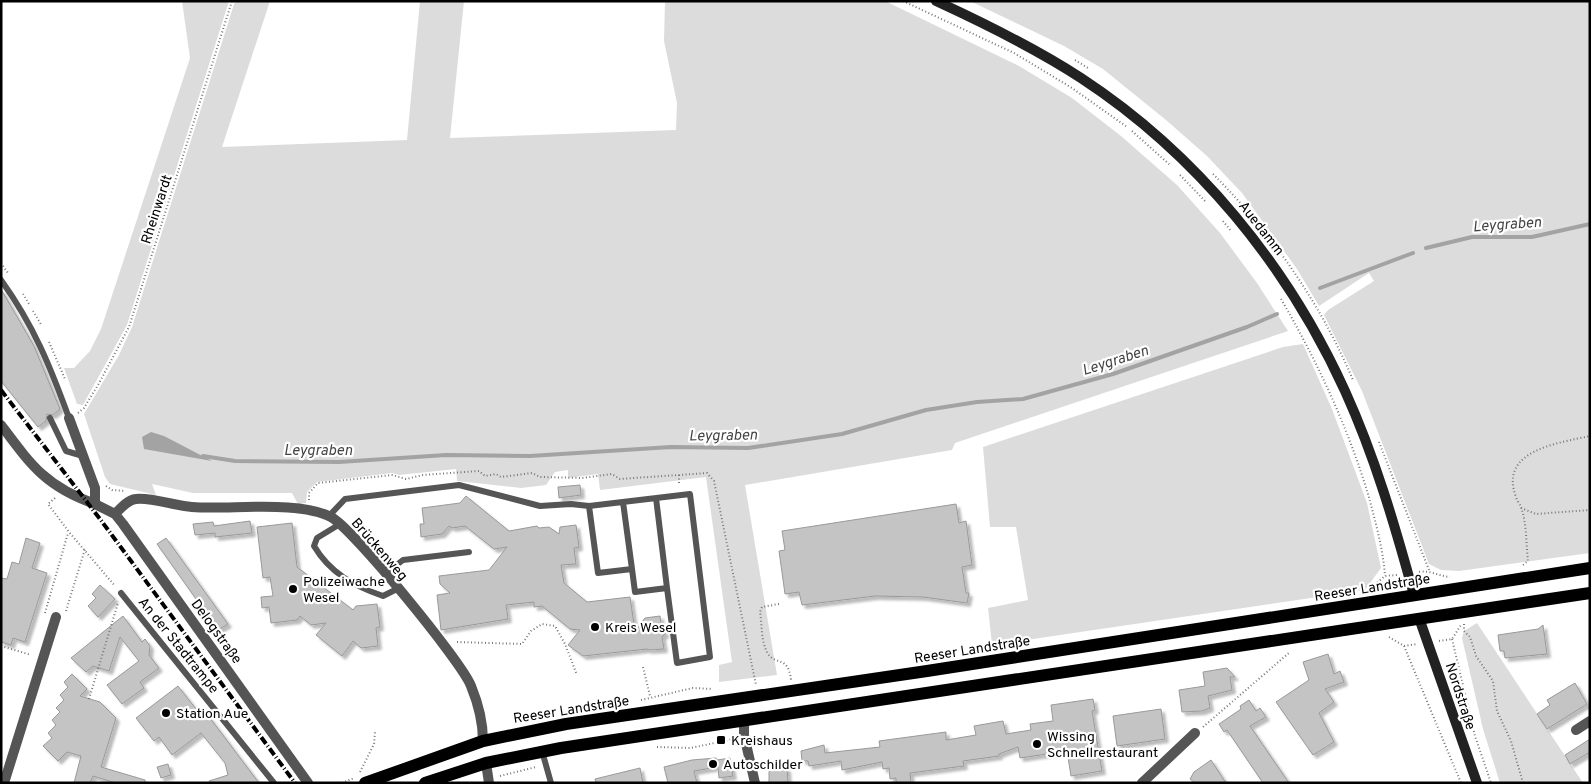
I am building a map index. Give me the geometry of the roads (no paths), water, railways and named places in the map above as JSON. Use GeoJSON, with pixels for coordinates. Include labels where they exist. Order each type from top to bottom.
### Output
{"type":"FeatureCollection","features":[{"type":"Feature","properties":{"kind":"main road","name":"Reeser Landstraße"},"geometry":{"type":"LineString","coordinates":[[360,780],[483,741],[566,724],[1590,568]]}},
{"type":"Feature","properties":{"kind":"main road"},"geometry":{"type":"LineString","coordinates":[[426,783],[486,763],[542,752],[1590,593]]}},
{"type":"Feature","properties":{"kind":"main road"},"geometry":{"type":"LineString","coordinates":[[1414,595],[1419,618]]}},
{"type":"Feature","properties":{"kind":"main road"},"geometry":{"type":"LineString","coordinates":[[483,741],[486,763]]}},
{"type":"Feature","properties":{"kind":"street","name":"Auedamm"},"geometry":{"type":"LineString","coordinates":[[936,1],[1022,43],[1081,78],[1135,117],[1184,160],[1225,203],[1265,252],[1312,325],[1346,392],[1391,515],[1414,595]]}},
{"type":"Feature","properties":{"kind":"street"},"geometry":{"type":"LineString","coordinates":[[74,415],[83,456],[95,488],[95,504]]}},
{"type":"Feature","properties":{"kind":"street","name":"Delogstraße"},"geometry":{"type":"LineString","coordinates":[[1,425],[29,462],[49,482],[63,492],[115,514],[308,783]]}},
{"type":"Feature","properties":{"kind":"street","name":"Brückenweg"},"geometry":{"type":"LineString","coordinates":[[115,514],[125,504],[135,499],[192,508],[308,509],[328,516],[355,538],[442,642],[471,685],[483,728],[483,741]]}},
{"type":"Feature","properties":{"kind":"street"},"geometry":{"type":"LineString","coordinates":[[4,783],[56,617]]}},
{"type":"Feature","properties":{"kind":"street","name":"Nordstraße"},"geometry":{"type":"LineString","coordinates":[[1419,618],[1476,783]]}},
{"type":"Feature","properties":{"kind":"street"},"geometry":{"type":"LineString","coordinates":[[744,721],[744,735],[755,783]]}},
{"type":"Feature","properties":{"kind":"street"},"geometry":{"type":"LineString","coordinates":[[1576,730],[1590,721]]}},
{"type":"Feature","properties":{"kind":"street"},"geometry":{"type":"LineString","coordinates":[[1142,783],[1195,733]]}},
{"type":"Feature","properties":{"kind":"street"},"geometry":{"type":"LineString","coordinates":[[486,763],[490,783]]}},
{"type":"Feature","properties":{"kind":"lane"},"geometry":{"type":"LineString","coordinates":[[1,280],[24,312],[74,415]]}},
{"type":"Feature","properties":{"kind":"lane"},"geometry":{"type":"LineString","coordinates":[[50,418],[66,452],[83,456]]}},
{"type":"Feature","properties":{"kind":"lane"},"geometry":{"type":"LineString","coordinates":[[328,516],[345,499],[456,486],[540,506],[571,504],[589,506],[656,498],[690,494],[710,657],[677,663],[656,498]]}},
{"type":"Feature","properties":{"kind":"lane"},"geometry":{"type":"LineString","coordinates":[[623,502],[635,592],[667,588]]}},
{"type":"Feature","properties":{"kind":"lane"},"geometry":{"type":"LineString","coordinates":[[589,506],[598,573],[632,568]]}},
{"type":"Feature","properties":{"kind":"lane"},"geometry":{"type":"LineString","coordinates":[[340,524],[317,538],[314,546],[323,562],[345,580],[365,590],[382,596],[397,589]]}},
{"type":"Feature","properties":{"kind":"lane"},"geometry":{"type":"LineString","coordinates":[[385,574],[403,560],[469,552]]}},
{"type":"Feature","properties":{"kind":"lane","name":"An der Stadtrampe"},"geometry":{"type":"LineString","coordinates":[[121,593],[274,783]]}},
{"type":"Feature","properties":{"kind":"lane"},"geometry":{"type":"LineString","coordinates":[[542,752],[551,783]]}},
{"type":"Feature","properties":{"kind":"waterway","name":"Leygraben"},"geometry":{"type":"LineString","coordinates":[[1426,248],[1472,237],[1532,237],[1590,224]]}},
{"type":"Feature","properties":{"kind":"waterway","name":"Leygraben"},"geometry":{"type":"LineString","coordinates":[[1320,288],[1413,253]]}},
{"type":"Feature","properties":{"kind":"waterway","name":"Leygraben"},"geometry":{"type":"LineString","coordinates":[[203,456],[235,461],[339,462],[446,455],[530,456],[671,447],[748,448],[842,434],[926,410],[977,402],[1023,399],[1113,374],[1247,327],[1277,314]]}},
{"type":"Feature","properties":{"kind":"railway"},"geometry":{"type":"LineString","coordinates":[[1,390],[100,519],[295,783]]}},
{"type":"Feature","properties":{"kind":"place","name":"Polizeiwache Wesel"},"geometry":{"type":"Point","coordinates":[293,589]}},
{"type":"Feature","properties":{"kind":"place","name":"Kreis Wesel"},"geometry":{"type":"Point","coordinates":[595,627]}},
{"type":"Feature","properties":{"kind":"place","name":"Station Aue"},"geometry":{"type":"Point","coordinates":[166,713]}},
{"type":"Feature","properties":{"kind":"place","name":"Kreishaus"},"geometry":{"type":"Point","coordinates":[721,740]}},
{"type":"Feature","properties":{"kind":"place","name":"Wissing Schnellrestaurant"},"geometry":{"type":"Point","coordinates":[1037,744]}},
{"type":"Feature","properties":{"kind":"place","name":"Autoschilder"},"geometry":{"type":"Point","coordinates":[713,764]}}]}
